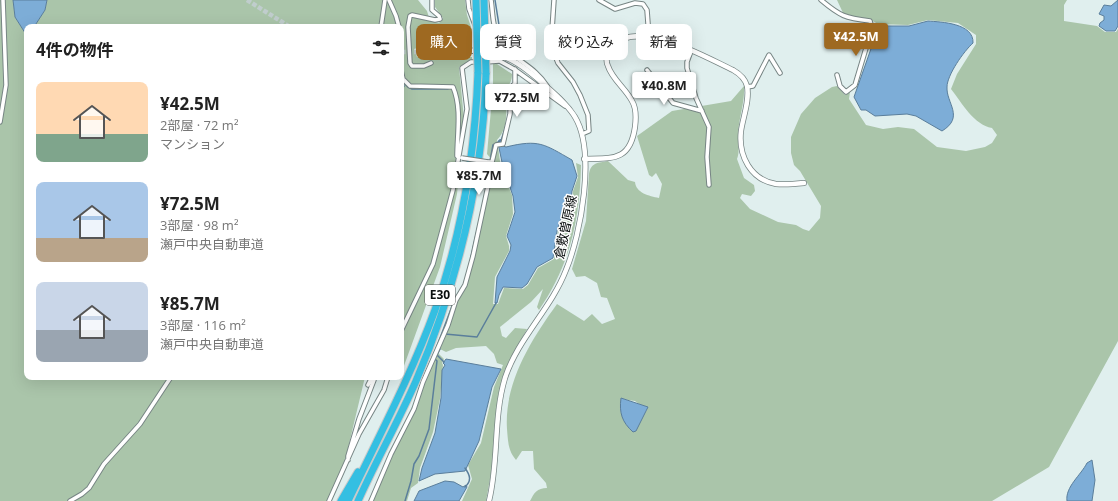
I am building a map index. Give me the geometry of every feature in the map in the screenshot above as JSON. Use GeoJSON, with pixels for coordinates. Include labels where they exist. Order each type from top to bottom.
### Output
{"type":"FeatureCollection","features":[{"type":"Feature","properties":{"kind":"highway","name":"E30"},"geometry":{"type":"LineString","coordinates":[[348,501],[423,342],[445,279],[461,217],[469,177],[474,136],[478,72],[476,0]]}},
{"type":"Feature","properties":{"kind":"highway","name":"E30"},"geometry":{"type":"LineString","coordinates":[[358,501],[415,382],[443,312],[469,218],[482,130],[486,73],[484,0]]}},
{"type":"Feature","properties":{"kind":"highway"},"geometry":{"type":"LineString","coordinates":[[340,501],[366,462]]}},
{"type":"Feature","properties":{"kind":"street"},"geometry":{"type":"LineString","coordinates":[[0,122],[6,85],[3,0]]}},
{"type":"Feature","properties":{"kind":"street"},"geometry":{"type":"LineString","coordinates":[[381,24],[385,0]]}},
{"type":"Feature","properties":{"kind":"street"},"geometry":{"type":"LineString","coordinates":[[389,0],[396,16],[397,24]]}},
{"type":"Feature","properties":{"kind":"street"},"geometry":{"type":"LineString","coordinates":[[431,63],[424,66],[412,66],[410,63],[408,27],[410,16],[412,15],[435,20],[440,19],[439,16],[432,10],[432,0]]}},
{"type":"Feature","properties":{"kind":"street"},"geometry":{"type":"LineString","coordinates":[[468,0],[472,20],[480,34]]}},
{"type":"Feature","properties":{"kind":"street"},"geometry":{"type":"LineString","coordinates":[[491,0],[495,31],[503,46],[534,70],[548,88]]}},
{"type":"Feature","properties":{"kind":"street"},"geometry":{"type":"LineString","coordinates":[[554,0],[552,30],[558,63],[573,82],[588,115],[589,131],[582,134]]}},
{"type":"Feature","properties":{"kind":"street"},"geometry":{"type":"LineString","coordinates":[[599,0],[615,9],[635,3],[643,4],[647,10],[648,24]]}},
{"type":"Feature","properties":{"kind":"street"},"geometry":{"type":"LineString","coordinates":[[821,0],[838,14],[849,18],[870,21],[872,28],[855,85],[846,92],[840,86],[837,75]]}},
{"type":"Feature","properties":{"kind":"street"},"geometry":{"type":"LineString","coordinates":[[584,159],[621,156],[630,146],[633,139],[636,109],[629,96],[608,66],[608,54],[610,48],[621,41],[636,38]]}},
{"type":"Feature","properties":{"kind":"street","name":"倉敷曽原線"},"geometry":{"type":"LineString","coordinates":[[472,51],[483,51],[502,55],[521,65],[548,88],[574,116],[582,134],[584,159],[583,202],[574,245],[566,270],[553,297],[522,343],[505,378],[499,410],[494,475],[489,501]]}},
{"type":"Feature","properties":{"kind":"street"},"geometry":{"type":"LineString","coordinates":[[692,51],[733,70],[745,80],[747,86],[740,140],[743,156],[747,164],[758,177],[767,182],[777,184],[804,183]]}},
{"type":"Feature","properties":{"kind":"street"},"geometry":{"type":"LineString","coordinates":[[747,86],[753,86],[769,55],[780,72]]}},
{"type":"Feature","properties":{"kind":"street"},"geometry":{"type":"LineString","coordinates":[[404,325],[439,246],[453,190],[460,158],[467,109],[462,68],[471,62],[498,60],[515,69],[569,109]]}},
{"type":"Feature","properties":{"kind":"street"},"geometry":{"type":"LineString","coordinates":[[687,60],[687,68],[709,127],[707,157],[708,185]]}},
{"type":"Feature","properties":{"kind":"street"},"geometry":{"type":"LineString","coordinates":[[372,501],[391,454],[414,409],[423,382],[448,325],[456,300],[465,285],[486,199],[490,162],[496,145],[503,144],[510,114],[511,88],[515,81],[515,69]]}},
{"type":"Feature","properties":{"kind":"street"},"geometry":{"type":"LineString","coordinates":[[646,70],[673,104],[702,111]]}},
{"type":"Feature","properties":{"kind":"street"},"geometry":{"type":"LineString","coordinates":[[404,80],[410,86],[453,87],[456,94],[458,114],[457,156],[460,158],[490,162]]}},
{"type":"Feature","properties":{"kind":"street"},"geometry":{"type":"LineString","coordinates":[[70,501],[89,488],[104,464],[140,424],[169,380]]}},
{"type":"Feature","properties":{"kind":"street"},"geometry":{"type":"LineString","coordinates":[[368,385],[371,380]]}},
{"type":"Feature","properties":{"kind":"street"},"geometry":{"type":"LineString","coordinates":[[348,461],[348,456],[359,419],[374,380]]}},
{"type":"Feature","properties":{"kind":"street"},"geometry":{"type":"LineString","coordinates":[[330,501],[359,434],[384,390],[387,380]]}},
{"type":"Feature","properties":{"kind":"green space"},"geometry":{"type":"Polygon","coordinates":[[[0,0],[13,0],[15,17],[24,31],[24,380],[364,380],[344,465],[327,501],[0,501],[0,0]]]}},
{"type":"Feature","properties":{"kind":"green space"},"geometry":{"type":"Polygon","coordinates":[[[47,0],[418,0],[427,11],[430,21],[439,23],[443,18],[435,7],[435,0],[465,0],[470,24],[416,24],[416,48],[414,49],[416,60],[472,60],[459,67],[464,119],[457,156],[460,164],[457,194],[440,267],[404,366],[404,24],[36,24],[45,10],[47,0]]]}},
{"type":"Feature","properties":{"kind":"green space"},"geometry":{"type":"Polygon","coordinates":[[[837,0],[1067,0],[1064,5],[1064,21],[1097,26],[1105,32],[1116,32],[1118,29],[1118,341],[1049,467],[992,501],[530,501],[536,492],[547,488],[546,483],[534,469],[533,451],[522,451],[516,460],[513,457],[509,446],[507,429],[507,412],[510,395],[521,363],[538,332],[557,304],[584,321],[592,314],[602,324],[615,319],[607,298],[601,297],[597,283],[585,276],[576,277],[572,269],[586,221],[589,174],[593,165],[608,161],[628,180],[635,182],[640,191],[647,195],[659,198],[662,184],[656,173],[652,177],[649,175],[637,136],[672,111],[731,101],[744,86],[744,98],[738,134],[739,150],[737,159],[744,178],[754,185],[755,191],[751,196],[742,194],[740,198],[750,209],[778,222],[796,225],[809,231],[820,218],[821,206],[800,171],[794,165],[791,153],[791,137],[801,114],[815,98],[832,87],[837,86],[845,95],[850,92],[849,99],[866,125],[883,129],[898,127],[914,129],[937,147],[966,151],[985,147],[992,143],[997,135],[992,128],[980,123],[974,118],[951,89],[957,74],[976,44],[976,35],[958,23],[928,20],[908,25],[878,24],[869,19],[844,15],[837,0]],[[621,399],[641,417],[647,410],[635,401],[621,399]]]}},
{"type":"Feature","properties":{"kind":"green space"},"geometry":{"type":"Polygon","coordinates":[[[493,64],[497,64],[512,74],[507,95],[506,122],[497,140],[501,168],[512,195],[513,214],[506,236],[509,251],[495,277],[493,304],[498,304],[504,288],[523,289],[528,285],[538,268],[554,259],[558,231],[562,218],[572,207],[573,191],[578,177],[576,163],[581,165],[580,185],[575,223],[566,259],[550,293],[539,310],[537,307],[543,289],[531,302],[500,327],[502,336],[506,338],[515,328],[527,329],[506,369],[499,392],[496,411],[494,457],[486,501],[462,501],[472,479],[468,465],[481,443],[494,387],[503,365],[497,363],[494,354],[486,346],[456,348],[446,352],[440,349],[458,298],[466,285],[492,172],[493,161],[487,154],[493,87],[493,64]]]}},
{"type":"Feature","properties":{"kind":"green space"},"geometry":{"type":"Polygon","coordinates":[[[437,352],[444,359],[442,363],[440,399],[433,432],[420,468],[418,483],[411,488],[407,501],[373,501],[437,352]]]}},
{"type":"Feature","properties":{"kind":"water"},"geometry":{"type":"Polygon","coordinates":[[[13,0],[47,0],[45,10],[36,24],[24,24],[24,31],[15,17],[13,0]]]}},
{"type":"Feature","properties":{"kind":"water"},"geometry":{"type":"Polygon","coordinates":[[[1118,0],[1118,26],[1115,31],[1106,31],[1099,26],[1104,20],[1104,16],[1099,14],[1104,5],[1111,6],[1118,0]]]}},
{"type":"Feature","properties":{"kind":"water"},"geometry":{"type":"Polygon","coordinates":[[[928,21],[956,25],[968,31],[972,36],[973,43],[957,64],[948,82],[947,93],[953,110],[952,120],[949,126],[942,131],[916,116],[907,114],[875,116],[866,110],[861,110],[854,97],[879,26],[909,26],[928,21]]]}},
{"type":"Feature","properties":{"kind":"water"},"geometry":{"type":"Polygon","coordinates":[[[503,139],[503,146],[506,147],[534,143],[541,144],[555,150],[572,160],[577,176],[572,191],[570,207],[561,218],[557,231],[553,258],[537,267],[527,284],[522,288],[503,287],[497,303],[495,303],[497,277],[510,251],[511,245],[507,236],[515,212],[513,196],[503,167],[498,143],[499,140],[503,139]]]}},
{"type":"Feature","properties":{"kind":"water"},"geometry":{"type":"Polygon","coordinates":[[[446,359],[501,369],[492,387],[479,441],[465,471],[435,474],[419,481],[422,468],[435,433],[441,398],[442,370],[445,365],[443,363],[446,359]]]}},
{"type":"Feature","properties":{"kind":"water"},"geometry":{"type":"Polygon","coordinates":[[[621,398],[648,407],[636,431],[633,432],[626,425],[622,417],[620,408],[621,398]]]}},
{"type":"Feature","properties":{"kind":"water"},"geometry":{"type":"Polygon","coordinates":[[[1092,460],[1095,480],[1092,501],[1067,501],[1068,491],[1071,486],[1087,463],[1092,460]]]}},
{"type":"Feature","properties":{"kind":"water"},"geometry":{"type":"Polygon","coordinates":[[[445,481],[454,482],[463,487],[466,485],[467,487],[459,501],[414,501],[419,491],[445,481]]]}},
{"type":"Feature","properties":{"kind":"waterway"},"geometry":{"type":"LineString","coordinates":[[387,0],[394,15]]}},
{"type":"Feature","properties":{"kind":"waterway"},"geometry":{"type":"LineString","coordinates":[[495,0],[499,24]]}},
{"type":"Feature","properties":{"kind":"waterway"},"geometry":{"type":"LineString","coordinates":[[404,83],[412,89],[448,89]]}},
{"type":"Feature","properties":{"kind":"waterway"},"geometry":{"type":"LineString","coordinates":[[501,141],[506,125]]}},
{"type":"Feature","properties":{"kind":"waterway"},"geometry":{"type":"LineString","coordinates":[[490,161],[493,145],[500,141]]}},
{"type":"Feature","properties":{"kind":"waterway"},"geometry":{"type":"LineString","coordinates":[[471,257],[478,226]]}},
{"type":"Feature","properties":{"kind":"waterway"},"geometry":{"type":"LineString","coordinates":[[434,354],[454,301]]}},
{"type":"Feature","properties":{"kind":"waterway"},"geometry":{"type":"LineString","coordinates":[[445,334],[477,337],[496,303]]}},
{"type":"Feature","properties":{"kind":"waterway"},"geometry":{"type":"LineString","coordinates":[[440,349],[437,355],[444,362]]}},
{"type":"Feature","properties":{"kind":"waterway"},"geometry":{"type":"LineString","coordinates":[[405,501],[414,464],[419,456],[429,429],[437,361],[434,358]]}},
{"type":"Feature","properties":{"kind":"waterway"},"geometry":{"type":"LineString","coordinates":[[465,468],[470,478],[465,487]]}},
{"type":"Feature","properties":{"kind":"tunnel"},"geometry":{"type":"LineString","coordinates":[[247,0],[285,24]]}},
{"type":"Feature","properties":{"kind":"tunnel"},"geometry":{"type":"LineString","coordinates":[[404,52],[416,52]]}}]}
